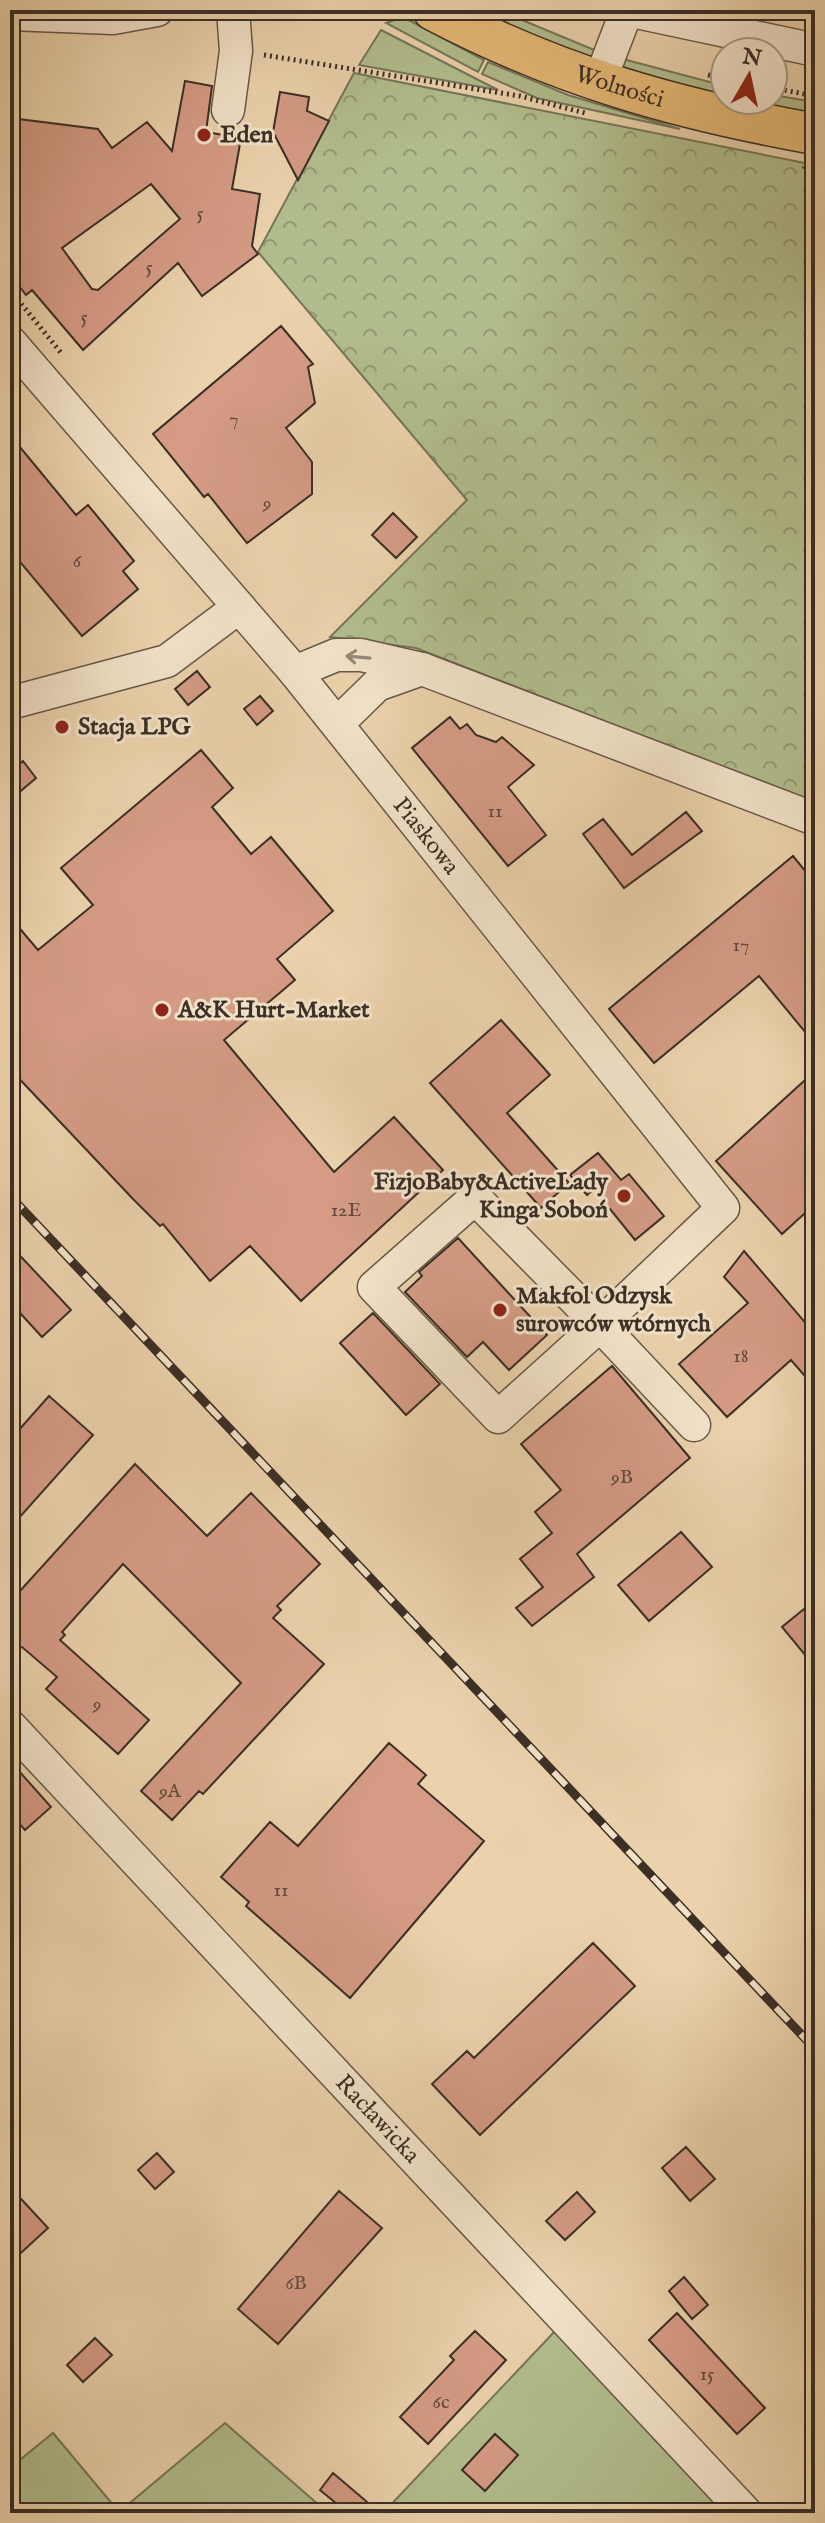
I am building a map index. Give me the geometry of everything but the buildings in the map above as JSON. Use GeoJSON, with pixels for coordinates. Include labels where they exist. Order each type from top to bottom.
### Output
{"type":"FeatureCollection","features":[{"type":"Feature","properties":{"kind":"main road","name":"Wolności"},"geometry":{"type":"LineString","coordinates":[[433,10],[544,64],[594,98],[695,109],[815,134]]}},
{"type":"Feature","properties":{"kind":"street"},"geometry":{"type":"LineString","coordinates":[[10,14],[113,18],[157,10]]}},
{"type":"Feature","properties":{"kind":"street"},"geometry":{"type":"LineString","coordinates":[[228,110],[236,51],[233,10]]}},
{"type":"Feature","properties":{"kind":"street"},"geometry":{"type":"LineString","coordinates":[[594,98],[627,10],[815,50]]}},
{"type":"Feature","properties":{"kind":"street","name":"Piaskowa"},"geometry":{"type":"LineString","coordinates":[[10,342],[295,672],[723,1208],[600,1325],[498,1417],[374,1287],[475,1198],[600,1325],[694,1425]]}},
{"type":"Feature","properties":{"kind":"street"},"geometry":{"type":"LineString","coordinates":[[10,703],[167,661],[239,607]]}},
{"type":"Feature","properties":{"kind":"street"},"geometry":{"type":"LineString","coordinates":[[295,672],[336,655],[361,655],[422,669],[815,819]]}},
{"type":"Feature","properties":{"kind":"street"},"geometry":{"type":"LineString","coordinates":[[337,724],[377,685],[422,669]]}},
{"type":"Feature","properties":{"kind":"street","name":"Racławicka"},"geometry":{"type":"LineString","coordinates":[[10,1726],[746,2513]]}},
{"type":"Feature","properties":{"kind":"path"},"geometry":{"type":"LineString","coordinates":[[251,53],[520,96],[594,98]]}},
{"type":"Feature","properties":{"kind":"path"},"geometry":{"type":"LineString","coordinates":[[789,91],[815,96]]}},
{"type":"Feature","properties":{"kind":"green space"},"geometry":{"type":"Polygon","coordinates":[[[472,10],[498,10],[599,52],[592,61],[472,10]]]}},
{"type":"Feature","properties":{"kind":"green space"},"geometry":{"type":"Polygon","coordinates":[[[403,17],[484,60],[478,72],[386,23],[403,17]]]}},
{"type":"Feature","properties":{"kind":"green space"},"geometry":{"type":"Polygon","coordinates":[[[381,30],[498,90],[359,65],[381,30]]]}},
{"type":"Feature","properties":{"kind":"green space"},"geometry":{"type":"Polygon","coordinates":[[[619,58],[709,82],[709,94],[619,71],[619,58]]]}},
{"type":"Feature","properties":{"kind":"green space"},"geometry":{"type":"Polygon","coordinates":[[[488,62],[568,95],[680,129],[537,98],[482,74],[488,62]]]}},
{"type":"Feature","properties":{"kind":"green space"},"geometry":{"type":"Polygon","coordinates":[[[354,73],[815,165],[815,803],[416,648],[330,637],[467,500],[258,252],[354,73]]]}},
{"type":"Feature","properties":{"kind":"green space"},"geometry":{"type":"Polygon","coordinates":[[[789,98],[815,102],[815,114],[789,110],[789,98]]]}},
{"type":"Feature","properties":{"kind":"green space"},"geometry":{"type":"Polygon","coordinates":[[[556,2330],[729,2513],[383,2513],[556,2330]]]}},
{"type":"Feature","properties":{"kind":"green space"},"geometry":{"type":"Polygon","coordinates":[[[225,2423],[328,2513],[10,2513],[10,2468],[53,2433],[119,2512],[225,2423]]]}},
{"type":"Feature","properties":{"kind":"railway"},"geometry":{"type":"LineString","coordinates":[[10,1196],[815,2049]]}},
{"type":"Feature","properties":{"kind":"place","name":"Eden"},"geometry":{"type":"Point","coordinates":[204,135]}},
{"type":"Feature","properties":{"kind":"place","name":"Stacja LPG"},"geometry":{"type":"Point","coordinates":[62,727]}},
{"type":"Feature","properties":{"kind":"place","name":"A&K Hurt-Market"},"geometry":{"type":"Point","coordinates":[162,1010]}},
{"type":"Feature","properties":{"kind":"place","name":"FizjoBaby&ActiveLady Kinga Soboń"},"geometry":{"type":"Point","coordinates":[624,1196]}},
{"type":"Feature","properties":{"kind":"place","name":"Makfol Odzysk surowców wtórnych"},"geometry":{"type":"Point","coordinates":[500,1310]}}]}
